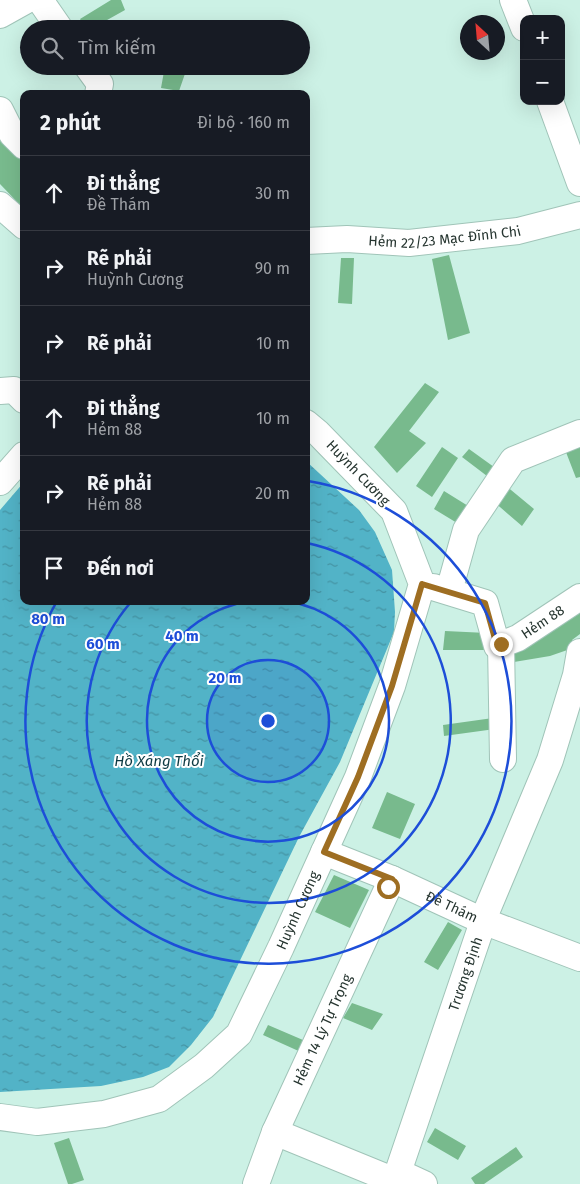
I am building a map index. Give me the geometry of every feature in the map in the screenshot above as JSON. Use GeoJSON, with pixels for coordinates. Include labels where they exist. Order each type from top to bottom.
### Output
{"type":"FeatureCollection","features":[{"type":"Feature","properties":{"kind":"street"},"geometry":{"type":"LineString","coordinates":[[0,15],[27,0]]}},
{"type":"Feature","properties":{"kind":"street"},"geometry":{"type":"LineString","coordinates":[[40,0],[54,20]]}},
{"type":"Feature","properties":{"kind":"street"},"geometry":{"type":"LineString","coordinates":[[513,0],[520,18]]}},
{"type":"Feature","properties":{"kind":"street"},"geometry":{"type":"LineString","coordinates":[[94,75],[100,84],[99,90]]}},
{"type":"Feature","properties":{"kind":"street"},"geometry":{"type":"LineString","coordinates":[[551,105],[580,183]]}},
{"type":"Feature","properties":{"kind":"street"},"geometry":{"type":"LineString","coordinates":[[0,110],[12,134],[20,142]]}},
{"type":"Feature","properties":{"kind":"street"},"geometry":{"type":"LineString","coordinates":[[0,205],[20,222]]}},
{"type":"Feature","properties":{"kind":"street","name":"Hẻm 22/23 Mạc Đĩnh Chi"},"geometry":{"type":"LineString","coordinates":[[310,241],[348,239],[409,243],[518,231],[580,215]]}},
{"type":"Feature","properties":{"kind":"street"},"geometry":{"type":"LineString","coordinates":[[0,391],[14,390],[20,396]]}},
{"type":"Feature","properties":{"kind":"street","name":"Huỳnh Cương"},"geometry":{"type":"LineString","coordinates":[[0,1117],[37,1122],[104,1114],[159,1098],[204,1066],[239,1034],[358,777],[392,686],[422,584],[394,512],[310,426]]}},
{"type":"Feature","properties":{"kind":"street"},"geometry":{"type":"LineString","coordinates":[[449,591],[466,530],[514,460],[580,433]]}},
{"type":"Feature","properties":{"kind":"street"},"geometry":{"type":"LineString","coordinates":[[0,482],[20,460]]}},
{"type":"Feature","properties":{"kind":"street"},"geometry":{"type":"LineString","coordinates":[[422,584],[485,603],[497,646],[501,644],[503,759]]}},
{"type":"Feature","properties":{"kind":"street","name":"Hẻm 88"},"geometry":{"type":"LineString","coordinates":[[501,644],[518,638],[580,597]]}},
{"type":"Feature","properties":{"kind":"street","name":"Trương Định"},"geometry":{"type":"LineString","coordinates":[[396,1179],[484,922],[550,760],[576,675],[580,652]]}},
{"type":"Feature","properties":{"kind":"street","name":"Đề Thám"},"geometry":{"type":"LineString","coordinates":[[324,852],[392,879],[484,922],[580,958]]}},
{"type":"Feature","properties":{"kind":"street","name":"Hẻm 14 Lý Tự Trọng"},"geometry":{"type":"LineString","coordinates":[[256,1184],[276,1132],[392,879]]}},
{"type":"Feature","properties":{"kind":"street"},"geometry":{"type":"LineString","coordinates":[[276,1132],[396,1179],[424,1184]]}},
{"type":"Feature","properties":{"kind":"water","name":"Hồ Xáng Thổi"},"geometry":{"type":"Polygon","coordinates":[[[310,465],[359,510],[375,532],[392,570],[395,612],[394,632],[340,762],[299,837],[213,1017],[191,1045],[169,1067],[143,1077],[101,1086],[0,1092],[0,510],[20,487],[20,605],[310,605],[310,465]]]}},
{"type":"Feature","properties":{"kind":"building"},"geometry":{"type":"Polygon","coordinates":[[[111,0],[121,0],[125,10],[107,20],[80,19],[111,0]]]}},
{"type":"Feature","properties":{"kind":"building"},"geometry":{"type":"Polygon","coordinates":[[[163,75],[185,75],[179,90],[161,88],[163,75]]]}},
{"type":"Feature","properties":{"kind":"building"},"geometry":{"type":"Polygon","coordinates":[[[0,130],[20,150],[20,205],[0,184],[0,130]]]}},
{"type":"Feature","properties":{"kind":"building"},"geometry":{"type":"Polygon","coordinates":[[[449,255],[470,333],[448,340],[432,259],[449,255]]]}},
{"type":"Feature","properties":{"kind":"building"},"geometry":{"type":"Polygon","coordinates":[[[341,258],[354,258],[352,304],[338,303],[341,258]]]}},
{"type":"Feature","properties":{"kind":"building"},"geometry":{"type":"Polygon","coordinates":[[[425,383],[439,392],[409,431],[426,443],[397,473],[374,447],[425,383]]]}},
{"type":"Feature","properties":{"kind":"building"},"geometry":{"type":"Polygon","coordinates":[[[580,441],[580,477],[576,478],[564,447],[580,441]]]}},
{"type":"Feature","properties":{"kind":"building"},"geometry":{"type":"Polygon","coordinates":[[[442,447],[458,458],[432,497],[416,486],[442,447]]]}},
{"type":"Feature","properties":{"kind":"building"},"geometry":{"type":"Polygon","coordinates":[[[469,449],[494,467],[487,476],[462,457],[469,449]]]}},
{"type":"Feature","properties":{"kind":"building"},"geometry":{"type":"Polygon","coordinates":[[[505,485],[534,509],[522,526],[493,501],[505,485]]]}},
{"type":"Feature","properties":{"kind":"building"},"geometry":{"type":"Polygon","coordinates":[[[444,491],[473,509],[462,526],[434,509],[444,491]]]}},
{"type":"Feature","properties":{"kind":"building"},"geometry":{"type":"Polygon","coordinates":[[[580,602],[580,634],[572,640],[576,647],[550,656],[508,663],[506,648],[580,602]]]}},
{"type":"Feature","properties":{"kind":"building"},"geometry":{"type":"Polygon","coordinates":[[[445,631],[487,633],[488,650],[443,650],[445,631]]]}},
{"type":"Feature","properties":{"kind":"building"},"geometry":{"type":"Polygon","coordinates":[[[493,718],[495,729],[444,736],[443,725],[493,718]]]}},
{"type":"Feature","properties":{"kind":"building"},"geometry":{"type":"Polygon","coordinates":[[[387,792],[415,804],[400,839],[372,828],[387,792]]]}},
{"type":"Feature","properties":{"kind":"building"},"geometry":{"type":"Polygon","coordinates":[[[334,875],[369,890],[350,928],[315,912],[334,875]]]}},
{"type":"Feature","properties":{"kind":"building"},"geometry":{"type":"Polygon","coordinates":[[[448,922],[462,930],[438,970],[424,962],[448,922]]]}},
{"type":"Feature","properties":{"kind":"building"},"geometry":{"type":"Polygon","coordinates":[[[352,1003],[383,1014],[372,1030],[343,1018],[352,1003]]]}},
{"type":"Feature","properties":{"kind":"building"},"geometry":{"type":"Polygon","coordinates":[[[268,1025],[310,1043],[303,1053],[263,1035],[268,1025]]]}},
{"type":"Feature","properties":{"kind":"building"},"geometry":{"type":"Polygon","coordinates":[[[435,1128],[466,1146],[458,1160],[427,1142],[435,1128]]]}},
{"type":"Feature","properties":{"kind":"building"},"geometry":{"type":"Polygon","coordinates":[[[69,1138],[84,1180],[72,1184],[68,1184],[54,1143],[69,1138]]]}},
{"type":"Feature","properties":{"kind":"building"},"geometry":{"type":"Polygon","coordinates":[[[516,1147],[523,1157],[484,1184],[475,1184],[471,1178],[516,1147]]]}},
{"type":"Feature","properties":{"kind":"route"},"geometry":{"type":"LineString","coordinates":[[388,887],[392,879],[324,852],[358,777],[392,686],[422,584],[485,603],[497,646],[501,644]]}}]}
